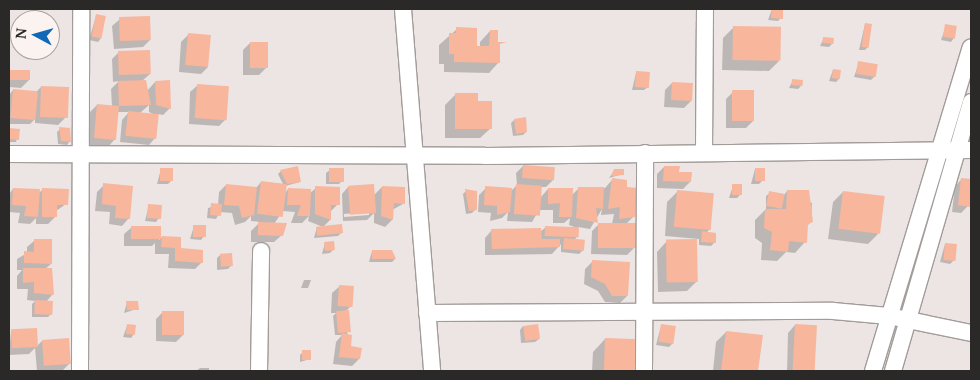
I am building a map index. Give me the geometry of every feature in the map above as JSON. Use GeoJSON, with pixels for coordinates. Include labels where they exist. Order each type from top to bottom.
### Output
{"type":"FeatureCollection","features":[{"type":"Feature","properties":{"kind":"street"},"geometry":{"type":"LineString","coordinates":[[80,371],[81,9]]}},
{"type":"Feature","properties":{"kind":"street"},"geometry":{"type":"LineString","coordinates":[[403,9],[432,371]]}},
{"type":"Feature","properties":{"kind":"street"},"geometry":{"type":"LineString","coordinates":[[704,151],[705,9]]}},
{"type":"Feature","properties":{"kind":"street"},"geometry":{"type":"LineString","coordinates":[[873,371],[889,316],[956,149],[971,47]]}},
{"type":"Feature","properties":{"kind":"street"},"geometry":{"type":"LineString","coordinates":[[893,371],[971,102]]}},
{"type":"Feature","properties":{"kind":"street"},"geometry":{"type":"LineString","coordinates":[[9,154],[415,155],[956,149]]}},
{"type":"Feature","properties":{"kind":"street"},"geometry":{"type":"LineString","coordinates":[[644,371],[646,312],[645,153]]}},
{"type":"Feature","properties":{"kind":"street"},"geometry":{"type":"LineString","coordinates":[[259,371],[261,251]]}},
{"type":"Feature","properties":{"kind":"street"},"geometry":{"type":"LineString","coordinates":[[428,312],[833,311],[889,316],[907,322],[971,333]]}},
{"type":"Feature","properties":{"kind":"building"},"geometry":{"type":"Polygon","coordinates":[[[772,9],[783,9],[783,19],[771,18],[772,9]]]}},
{"type":"Feature","properties":{"kind":"building"},"geometry":{"type":"Polygon","coordinates":[[[96,14],[106,16],[101,38],[92,37],[96,14]]]}},
{"type":"Feature","properties":{"kind":"building"},"geometry":{"type":"Polygon","coordinates":[[[150,16],[151,40],[120,41],[119,17],[150,16]]]}},
{"type":"Feature","properties":{"kind":"building"},"geometry":{"type":"Polygon","coordinates":[[[865,23],[872,24],[869,48],[862,47],[865,23]]]}},
{"type":"Feature","properties":{"kind":"building"},"geometry":{"type":"Polygon","coordinates":[[[945,24],[957,26],[955,39],[943,37],[945,24]]]}},
{"type":"Feature","properties":{"kind":"building"},"geometry":{"type":"Polygon","coordinates":[[[733,26],[781,27],[780,61],[732,60],[733,26]]]}},
{"type":"Feature","properties":{"kind":"building"},"geometry":{"type":"Polygon","coordinates":[[[456,27],[477,28],[477,46],[489,46],[490,30],[498,30],[498,42],[507,42],[500,44],[500,63],[454,62],[454,54],[449,54],[449,33],[456,33],[456,27]]]}},
{"type":"Feature","properties":{"kind":"building"},"geometry":{"type":"Polygon","coordinates":[[[188,33],[211,35],[208,67],[185,65],[188,33]]]}},
{"type":"Feature","properties":{"kind":"building"},"geometry":{"type":"Polygon","coordinates":[[[823,37],[834,38],[833,44],[822,43],[823,37]]]}},
{"type":"Feature","properties":{"kind":"building"},"geometry":{"type":"Polygon","coordinates":[[[250,42],[268,42],[268,68],[250,68],[250,42]]]}},
{"type":"Feature","properties":{"kind":"building"},"geometry":{"type":"Polygon","coordinates":[[[150,50],[151,74],[119,75],[118,51],[150,50]]]}},
{"type":"Feature","properties":{"kind":"building"},"geometry":{"type":"Polygon","coordinates":[[[858,61],[878,64],[876,77],[856,74],[858,61]]]}},
{"type":"Feature","properties":{"kind":"building"},"geometry":{"type":"Polygon","coordinates":[[[833,69],[841,70],[840,79],[832,78],[833,69]]]}},
{"type":"Feature","properties":{"kind":"building"},"geometry":{"type":"Polygon","coordinates":[[[9,70],[30,70],[30,80],[9,80],[9,70]]]}},
{"type":"Feature","properties":{"kind":"building"},"geometry":{"type":"Polygon","coordinates":[[[636,71],[650,72],[649,88],[635,87],[636,71]]]}},
{"type":"Feature","properties":{"kind":"building"},"geometry":{"type":"Polygon","coordinates":[[[792,79],[803,80],[802,86],[791,85],[792,79]]]}},
{"type":"Feature","properties":{"kind":"building"},"geometry":{"type":"Polygon","coordinates":[[[146,80],[151,105],[119,106],[118,81],[146,80]]]}},
{"type":"Feature","properties":{"kind":"building"},"geometry":{"type":"Polygon","coordinates":[[[170,80],[171,109],[156,105],[155,81],[170,80]]]}},
{"type":"Feature","properties":{"kind":"building"},"geometry":{"type":"Polygon","coordinates":[[[672,82],[693,83],[692,101],[671,100],[672,82]]]}},
{"type":"Feature","properties":{"kind":"building"},"geometry":{"type":"Polygon","coordinates":[[[197,84],[229,86],[227,120],[195,118],[197,84]]]}},
{"type":"Feature","properties":{"kind":"building"},"geometry":{"type":"Polygon","coordinates":[[[41,86],[69,87],[68,118],[40,117],[41,86]]]}},
{"type":"Feature","properties":{"kind":"building"},"geometry":{"type":"Polygon","coordinates":[[[13,89],[38,91],[35,120],[10,118],[13,89]]]}},
{"type":"Feature","properties":{"kind":"building"},"geometry":{"type":"Polygon","coordinates":[[[732,90],[754,90],[754,121],[732,121],[732,90]]]}},
{"type":"Feature","properties":{"kind":"building"},"geometry":{"type":"Polygon","coordinates":[[[455,93],[478,93],[478,101],[492,101],[492,129],[455,129],[455,93]]]}},
{"type":"Feature","properties":{"kind":"building"},"geometry":{"type":"Polygon","coordinates":[[[97,104],[119,106],[116,140],[94,138],[97,104]]]}},
{"type":"Feature","properties":{"kind":"building"},"geometry":{"type":"Polygon","coordinates":[[[128,111],[159,114],[156,139],[125,136],[128,111]]]}},
{"type":"Feature","properties":{"kind":"building"},"geometry":{"type":"Polygon","coordinates":[[[526,117],[527,132],[516,134],[514,119],[526,117]]]}},
{"type":"Feature","properties":{"kind":"building"},"geometry":{"type":"Polygon","coordinates":[[[59,127],[70,128],[71,142],[61,141],[59,127]]]}},
{"type":"Feature","properties":{"kind":"building"},"geometry":{"type":"Polygon","coordinates":[[[9,128],[20,129],[19,140],[9,139],[9,128]]]}},
{"type":"Feature","properties":{"kind":"building"},"geometry":{"type":"Polygon","coordinates":[[[523,165],[555,167],[554,180],[522,178],[523,165]]]}},
{"type":"Feature","properties":{"kind":"building"},"geometry":{"type":"Polygon","coordinates":[[[298,166],[301,182],[287,184],[280,170],[298,166]]]}},
{"type":"Feature","properties":{"kind":"building"},"geometry":{"type":"Polygon","coordinates":[[[664,166],[680,166],[679,172],[692,172],[691,182],[663,181],[664,166]]]}},
{"type":"Feature","properties":{"kind":"building"},"geometry":{"type":"Polygon","coordinates":[[[160,168],[173,168],[173,181],[160,181],[160,168]]]}},
{"type":"Feature","properties":{"kind":"building"},"geometry":{"type":"Polygon","coordinates":[[[329,168],[344,168],[344,182],[329,182],[329,168]]]}},
{"type":"Feature","properties":{"kind":"building"},"geometry":{"type":"Polygon","coordinates":[[[755,168],[765,168],[765,181],[755,181],[755,168]]]}},
{"type":"Feature","properties":{"kind":"building"},"geometry":{"type":"Polygon","coordinates":[[[614,169],[624,169],[624,175],[611,176],[614,169]]]}},
{"type":"Feature","properties":{"kind":"building"},"geometry":{"type":"Polygon","coordinates":[[[612,178],[627,180],[627,187],[637,188],[635,217],[619,219],[620,207],[608,209],[612,178]]]}},
{"type":"Feature","properties":{"kind":"building"},"geometry":{"type":"Polygon","coordinates":[[[961,178],[971,179],[970,207],[958,205],[961,178]]]}},
{"type":"Feature","properties":{"kind":"building"},"geometry":{"type":"Polygon","coordinates":[[[261,181],[287,184],[283,217],[257,214],[261,181]]]}},
{"type":"Feature","properties":{"kind":"building"},"geometry":{"type":"Polygon","coordinates":[[[103,183],[133,186],[130,219],[115,218],[116,206],[102,204],[103,183]]]}},
{"type":"Feature","properties":{"kind":"building"},"geometry":{"type":"Polygon","coordinates":[[[226,184],[257,187],[254,215],[242,218],[239,206],[224,205],[226,184]]]}},
{"type":"Feature","properties":{"kind":"building"},"geometry":{"type":"Polygon","coordinates":[[[374,184],[376,213],[350,215],[348,186],[374,184]]]}},
{"type":"Feature","properties":{"kind":"building"},"geometry":{"type":"Polygon","coordinates":[[[516,184],[542,186],[540,216],[514,214],[516,184]]]}},
{"type":"Feature","properties":{"kind":"building"},"geometry":{"type":"Polygon","coordinates":[[[732,184],[742,184],[742,195],[732,195],[732,184]]]}},
{"type":"Feature","properties":{"kind":"building"},"geometry":{"type":"Polygon","coordinates":[[[315,186],[340,187],[340,205],[331,205],[331,220],[315,214],[315,186]]]}},
{"type":"Feature","properties":{"kind":"building"},"geometry":{"type":"Polygon","coordinates":[[[382,186],[405,187],[405,204],[394,203],[393,220],[381,216],[382,186]]]}},
{"type":"Feature","properties":{"kind":"building"},"geometry":{"type":"Polygon","coordinates":[[[485,186],[512,188],[510,212],[497,215],[497,206],[484,205],[485,186]]]}},
{"type":"Feature","properties":{"kind":"building"},"geometry":{"type":"Polygon","coordinates":[[[578,187],[604,187],[603,209],[596,208],[598,223],[576,218],[578,187]]]}},
{"type":"Feature","properties":{"kind":"building"},"geometry":{"type":"Polygon","coordinates":[[[13,188],[40,189],[38,217],[24,216],[26,206],[12,205],[13,188]]]}},
{"type":"Feature","properties":{"kind":"building"},"geometry":{"type":"Polygon","coordinates":[[[42,188],[69,189],[68,205],[57,205],[57,217],[42,217],[42,188]]]}},
{"type":"Feature","properties":{"kind":"building"},"geometry":{"type":"Polygon","coordinates":[[[288,188],[311,189],[310,216],[297,216],[301,205],[287,205],[288,188]]]}},
{"type":"Feature","properties":{"kind":"building"},"geometry":{"type":"Polygon","coordinates":[[[548,188],[573,188],[572,217],[559,217],[560,203],[548,204],[548,188]]]}},
{"type":"Feature","properties":{"kind":"building"},"geometry":{"type":"Polygon","coordinates":[[[465,189],[477,191],[477,210],[469,211],[465,189]]]}},
{"type":"Feature","properties":{"kind":"building"},"geometry":{"type":"Polygon","coordinates":[[[677,190],[714,193],[711,230],[674,227],[677,190]]]}},
{"type":"Feature","properties":{"kind":"building"},"geometry":{"type":"Polygon","coordinates":[[[787,190],[809,190],[813,222],[808,224],[807,243],[789,241],[788,252],[770,250],[772,232],[764,228],[765,209],[786,209],[787,190]]]}},
{"type":"Feature","properties":{"kind":"building"},"geometry":{"type":"Polygon","coordinates":[[[769,191],[785,194],[782,209],[766,206],[769,191]]]}},
{"type":"Feature","properties":{"kind":"building"},"geometry":{"type":"Polygon","coordinates":[[[843,191],[885,196],[880,234],[838,229],[843,191]]]}},
{"type":"Feature","properties":{"kind":"building"},"geometry":{"type":"Polygon","coordinates":[[[211,203],[222,204],[221,216],[210,215],[211,203]]]}},
{"type":"Feature","properties":{"kind":"building"},"geometry":{"type":"Polygon","coordinates":[[[148,204],[162,205],[161,219],[147,218],[148,204]]]}},
{"type":"Feature","properties":{"kind":"building"},"geometry":{"type":"Polygon","coordinates":[[[258,222],[287,223],[283,236],[258,235],[258,222]]]}},
{"type":"Feature","properties":{"kind":"building"},"geometry":{"type":"Polygon","coordinates":[[[598,223],[636,223],[636,248],[598,248],[598,223]]]}},
{"type":"Feature","properties":{"kind":"building"},"geometry":{"type":"Polygon","coordinates":[[[342,224],[343,233],[317,236],[316,227],[342,224]]]}},
{"type":"Feature","properties":{"kind":"building"},"geometry":{"type":"Polygon","coordinates":[[[193,225],[206,225],[206,237],[193,237],[193,225]]]}},
{"type":"Feature","properties":{"kind":"building"},"geometry":{"type":"Polygon","coordinates":[[[131,226],[161,226],[161,239],[131,239],[131,226]]]}},
{"type":"Feature","properties":{"kind":"building"},"geometry":{"type":"Polygon","coordinates":[[[545,226],[579,227],[579,237],[545,236],[545,226]]]}},
{"type":"Feature","properties":{"kind":"building"},"geometry":{"type":"Polygon","coordinates":[[[541,228],[542,239],[560,239],[560,247],[492,249],[491,229],[541,228]]]}},
{"type":"Feature","properties":{"kind":"building"},"geometry":{"type":"Polygon","coordinates":[[[702,231],[716,233],[716,243],[701,242],[702,231]]]}},
{"type":"Feature","properties":{"kind":"building"},"geometry":{"type":"Polygon","coordinates":[[[162,236],[181,237],[181,248],[203,250],[203,263],[175,261],[175,248],[161,247],[162,236]]]}},
{"type":"Feature","properties":{"kind":"building"},"geometry":{"type":"Polygon","coordinates":[[[564,238],[585,240],[584,251],[563,249],[564,238]]]}},
{"type":"Feature","properties":{"kind":"building"},"geometry":{"type":"Polygon","coordinates":[[[34,239],[52,239],[52,264],[24,263],[24,251],[34,252],[34,239]]]}},
{"type":"Feature","properties":{"kind":"building"},"geometry":{"type":"Polygon","coordinates":[[[697,239],[698,282],[667,283],[666,240],[697,239]]]}},
{"type":"Feature","properties":{"kind":"building"},"geometry":{"type":"Polygon","coordinates":[[[334,241],[335,250],[325,251],[324,242],[334,241]]]}},
{"type":"Feature","properties":{"kind":"building"},"geometry":{"type":"Polygon","coordinates":[[[945,243],[957,244],[955,261],[944,260],[945,243]]]}},
{"type":"Feature","properties":{"kind":"building"},"geometry":{"type":"Polygon","coordinates":[[[372,250],[392,250],[396,259],[372,259],[372,250]]]}},
{"type":"Feature","properties":{"kind":"building"},"geometry":{"type":"Polygon","coordinates":[[[232,253],[233,266],[221,267],[220,254],[232,253]]]}},
{"type":"Feature","properties":{"kind":"building"},"geometry":{"type":"Polygon","coordinates":[[[592,260],[630,262],[628,296],[612,296],[605,284],[591,277],[592,260]]]}},
{"type":"Feature","properties":{"kind":"building"},"geometry":{"type":"Polygon","coordinates":[[[23,268],[52,268],[54,295],[34,293],[34,282],[23,283],[23,268]]]}},
{"type":"Feature","properties":{"kind":"building"},"geometry":{"type":"Polygon","coordinates":[[[339,285],[354,286],[352,307],[338,306],[339,285]]]}},
{"type":"Feature","properties":{"kind":"building"},"geometry":{"type":"Polygon","coordinates":[[[35,300],[53,301],[52,315],[34,314],[35,300]]]}},
{"type":"Feature","properties":{"kind":"building"},"geometry":{"type":"Polygon","coordinates":[[[126,301],[138,301],[139,310],[127,310],[126,301]]]}},
{"type":"Feature","properties":{"kind":"building"},"geometry":{"type":"Polygon","coordinates":[[[349,310],[351,332],[338,333],[336,311],[349,310]]]}},
{"type":"Feature","properties":{"kind":"building"},"geometry":{"type":"Polygon","coordinates":[[[162,311],[184,311],[184,335],[162,335],[162,311]]]}},
{"type":"Feature","properties":{"kind":"building"},"geometry":{"type":"Polygon","coordinates":[[[127,324],[136,325],[135,335],[126,334],[127,324]]]}},
{"type":"Feature","properties":{"kind":"building"},"geometry":{"type":"Polygon","coordinates":[[[538,324],[540,339],[525,341],[523,326],[538,324]]]}},
{"type":"Feature","properties":{"kind":"building"},"geometry":{"type":"Polygon","coordinates":[[[661,324],[676,326],[673,344],[658,342],[661,324]]]}},
{"type":"Feature","properties":{"kind":"building"},"geometry":{"type":"Polygon","coordinates":[[[795,324],[817,325],[815,371],[793,371],[795,324]]]}},
{"type":"Feature","properties":{"kind":"building"},"geometry":{"type":"Polygon","coordinates":[[[37,328],[38,347],[12,348],[11,329],[37,328]]]}},
{"type":"Feature","properties":{"kind":"building"},"geometry":{"type":"Polygon","coordinates":[[[726,331],[763,335],[758,371],[721,371],[726,331]]]}},
{"type":"Feature","properties":{"kind":"building"},"geometry":{"type":"Polygon","coordinates":[[[342,333],[352,335],[351,346],[362,348],[360,359],[339,357],[342,333]]]}},
{"type":"Feature","properties":{"kind":"building"},"geometry":{"type":"Polygon","coordinates":[[[69,338],[71,364],[44,366],[42,340],[69,338]]]}},
{"type":"Feature","properties":{"kind":"building"},"geometry":{"type":"Polygon","coordinates":[[[605,338],[641,339],[640,371],[604,371],[605,338]]]}},
{"type":"Feature","properties":{"kind":"building"},"geometry":{"type":"Polygon","coordinates":[[[302,350],[311,350],[311,360],[302,360],[302,350]]]}}]}
